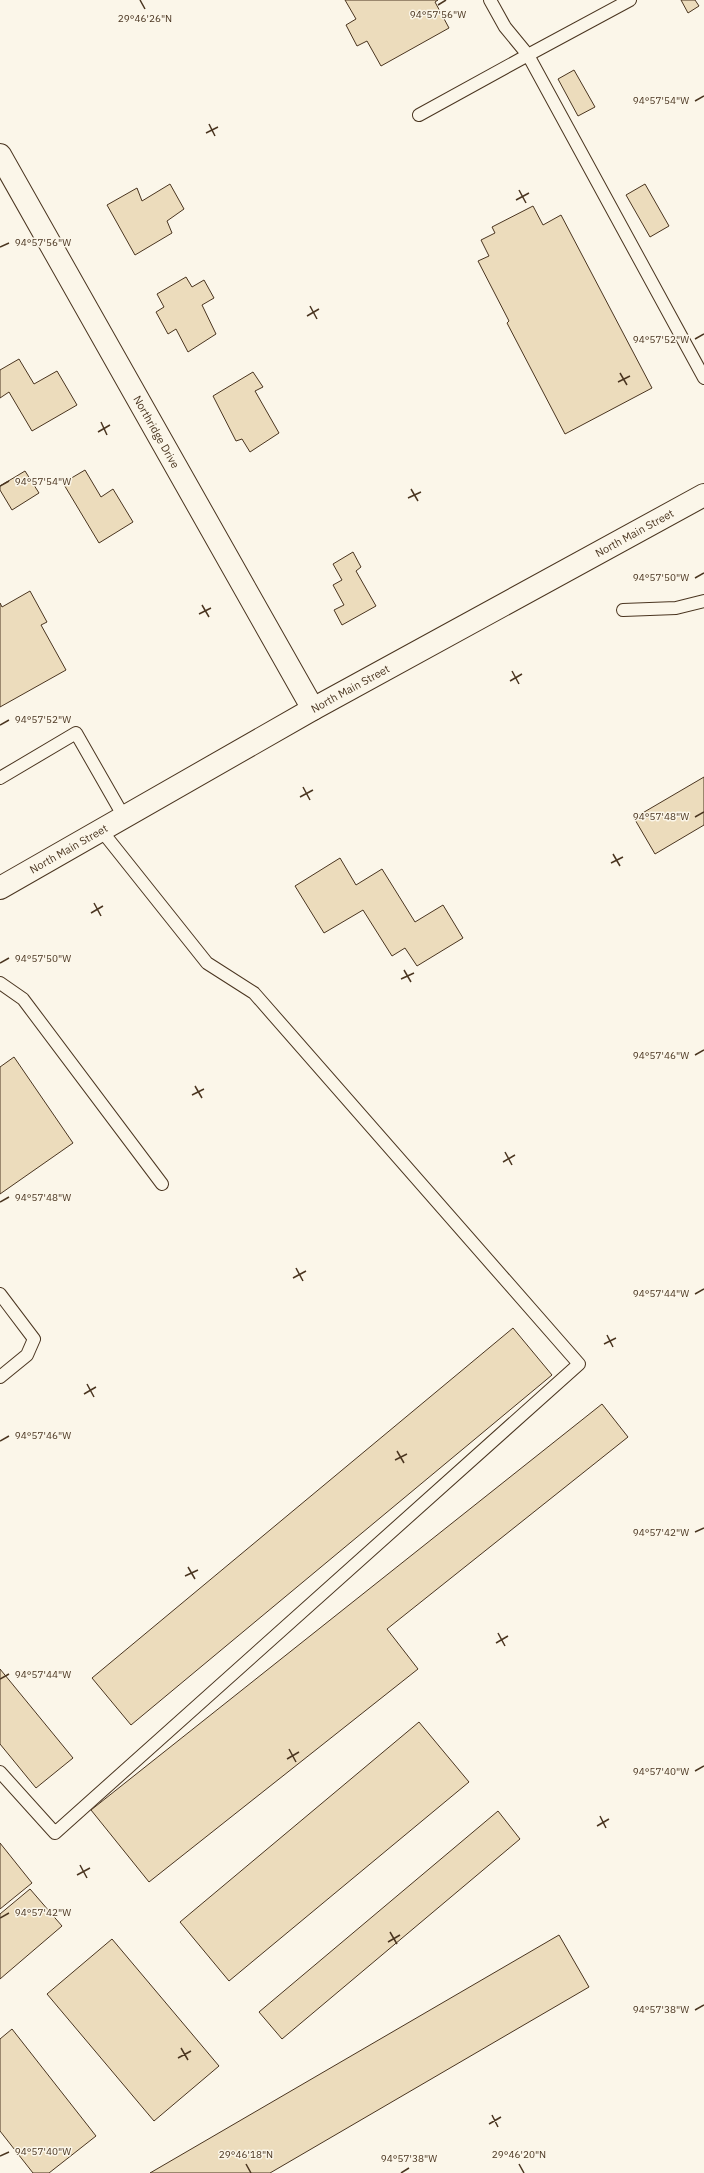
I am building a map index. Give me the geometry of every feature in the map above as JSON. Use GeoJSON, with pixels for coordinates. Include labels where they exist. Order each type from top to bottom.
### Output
{"type":"FeatureCollection","features":[{"type":"Feature","properties":{"kind":"main road","name":"Northridge Drive"},"geometry":{"type":"LineString","coordinates":[[0,155],[313,709]]}},
{"type":"Feature","properties":{"kind":"main road","name":"North Main Street"},"geometry":{"type":"LineString","coordinates":[[0,888],[313,709],[704,495]]}},
{"type":"Feature","properties":{"kind":"lane"},"geometry":{"type":"LineString","coordinates":[[490,0],[505,27],[528,55],[704,378]]}},
{"type":"Feature","properties":{"kind":"lane"},"geometry":{"type":"LineString","coordinates":[[419,114],[630,0]]}},
{"type":"Feature","properties":{"kind":"lane"},"geometry":{"type":"LineString","coordinates":[[624,610],[676,608],[704,601]]}},
{"type":"Feature","properties":{"kind":"lane"},"geometry":{"type":"LineString","coordinates":[[0,778],[76,733],[124,817]]}},
{"type":"Feature","properties":{"kind":"lane"},"geometry":{"type":"LineString","coordinates":[[0,1772],[55,1833],[579,1364],[254,992],[207,963],[101,830]]}},
{"type":"Feature","properties":{"kind":"lane"},"geometry":{"type":"LineString","coordinates":[[0,983],[23,999],[162,1184]]}},
{"type":"Feature","properties":{"kind":"lane"},"geometry":{"type":"LineString","coordinates":[[0,1294],[34,1339],[27,1355],[0,1376]]}},
{"type":"Feature","properties":{"kind":"building"},"geometry":{"type":"Polygon","coordinates":[[[345,0],[438,0],[435,2],[449,28],[381,66],[367,41],[357,46],[346,25],[356,19],[345,0]]]}},
{"type":"Feature","properties":{"kind":"building"},"geometry":{"type":"Polygon","coordinates":[[[681,0],[695,0],[699,6],[688,13],[681,0]]]}},
{"type":"Feature","properties":{"kind":"building"},"geometry":{"type":"Polygon","coordinates":[[[574,70],[595,107],[578,116],[558,79],[574,70]]]}},
{"type":"Feature","properties":{"kind":"building"},"geometry":{"type":"Polygon","coordinates":[[[170,184],[184,209],[167,221],[172,233],[135,255],[107,205],[137,188],[142,201],[170,184]]]}},
{"type":"Feature","properties":{"kind":"building"},"geometry":{"type":"Polygon","coordinates":[[[645,184],[669,226],[650,237],[626,195],[645,184]]]}},
{"type":"Feature","properties":{"kind":"building"},"geometry":{"type":"Polygon","coordinates":[[[533,206],[543,225],[561,215],[652,388],[565,434],[507,323],[509,321],[478,261],[489,256],[481,240],[495,233],[492,227],[533,206]]]}},
{"type":"Feature","properties":{"kind":"building"},"geometry":{"type":"Polygon","coordinates":[[[186,277],[192,287],[204,280],[214,298],[202,305],[216,334],[188,352],[176,329],[168,334],[156,312],[164,307],[157,294],[186,277]]]}},
{"type":"Feature","properties":{"kind":"building"},"geometry":{"type":"Polygon","coordinates":[[[19,359],[34,384],[57,371],[77,405],[32,431],[9,392],[0,398],[0,370],[19,359]]]}},
{"type":"Feature","properties":{"kind":"building"},"geometry":{"type":"Polygon","coordinates":[[[253,372],[263,387],[255,391],[279,433],[250,452],[242,439],[236,441],[213,396],[253,372]]]}},
{"type":"Feature","properties":{"kind":"building"},"geometry":{"type":"Polygon","coordinates":[[[85,470],[101,497],[113,489],[133,522],[99,543],[63,483],[85,470]]]}},
{"type":"Feature","properties":{"kind":"building"},"geometry":{"type":"Polygon","coordinates":[[[25,471],[39,493],[12,510],[0,490],[0,486],[25,471]]]}},
{"type":"Feature","properties":{"kind":"building"},"geometry":{"type":"Polygon","coordinates":[[[353,552],[361,567],[356,571],[376,606],[342,625],[334,610],[344,605],[333,585],[342,580],[333,564],[353,552]]]}},
{"type":"Feature","properties":{"kind":"building"},"geometry":{"type":"Polygon","coordinates":[[[30,591],[47,622],[41,625],[66,670],[0,707],[0,603],[2,607],[30,591]]]}},
{"type":"Feature","properties":{"kind":"building"},"geometry":{"type":"Polygon","coordinates":[[[704,777],[704,825],[655,854],[634,818],[704,777]]]}},
{"type":"Feature","properties":{"kind":"building"},"geometry":{"type":"Polygon","coordinates":[[[340,858],[356,885],[382,869],[415,922],[443,905],[463,938],[417,966],[405,948],[392,956],[363,910],[324,933],[295,886],[340,858]]]}},
{"type":"Feature","properties":{"kind":"building"},"geometry":{"type":"Polygon","coordinates":[[[14,1057],[73,1143],[0,1194],[0,1067],[14,1057]]]}},
{"type":"Feature","properties":{"kind":"building"},"geometry":{"type":"Polygon","coordinates":[[[513,1328],[552,1375],[131,1725],[92,1678],[513,1328]]]}},
{"type":"Feature","properties":{"kind":"building"},"geometry":{"type":"Polygon","coordinates":[[[602,1404],[628,1437],[387,1629],[418,1669],[149,1882],[91,1810],[602,1404]]]}},
{"type":"Feature","properties":{"kind":"building"},"geometry":{"type":"Polygon","coordinates":[[[0,1669],[73,1758],[36,1788],[0,1744],[0,1669]]]}},
{"type":"Feature","properties":{"kind":"building"},"geometry":{"type":"Polygon","coordinates":[[[419,1722],[469,1782],[229,1981],[180,1922],[419,1722]]]}},
{"type":"Feature","properties":{"kind":"building"},"geometry":{"type":"Polygon","coordinates":[[[498,1811],[520,1839],[282,2039],[259,2012],[498,1811]]]}},
{"type":"Feature","properties":{"kind":"building"},"geometry":{"type":"Polygon","coordinates":[[[0,1843],[32,1883],[0,1909],[0,1843]]]}},
{"type":"Feature","properties":{"kind":"building"},"geometry":{"type":"Polygon","coordinates":[[[30,1889],[62,1926],[0,1979],[0,1914],[30,1889]]]}},
{"type":"Feature","properties":{"kind":"building"},"geometry":{"type":"Polygon","coordinates":[[[559,1935],[589,1987],[270,2173],[150,2173],[559,1935]]]}},
{"type":"Feature","properties":{"kind":"building"},"geometry":{"type":"Polygon","coordinates":[[[112,1939],[219,2066],[154,2121],[47,1994],[112,1939]]]}},
{"type":"Feature","properties":{"kind":"building"},"geometry":{"type":"Polygon","coordinates":[[[12,2029],[96,2136],[49,2173],[33,2173],[0,2131],[0,2039],[12,2029]]]}}]}
